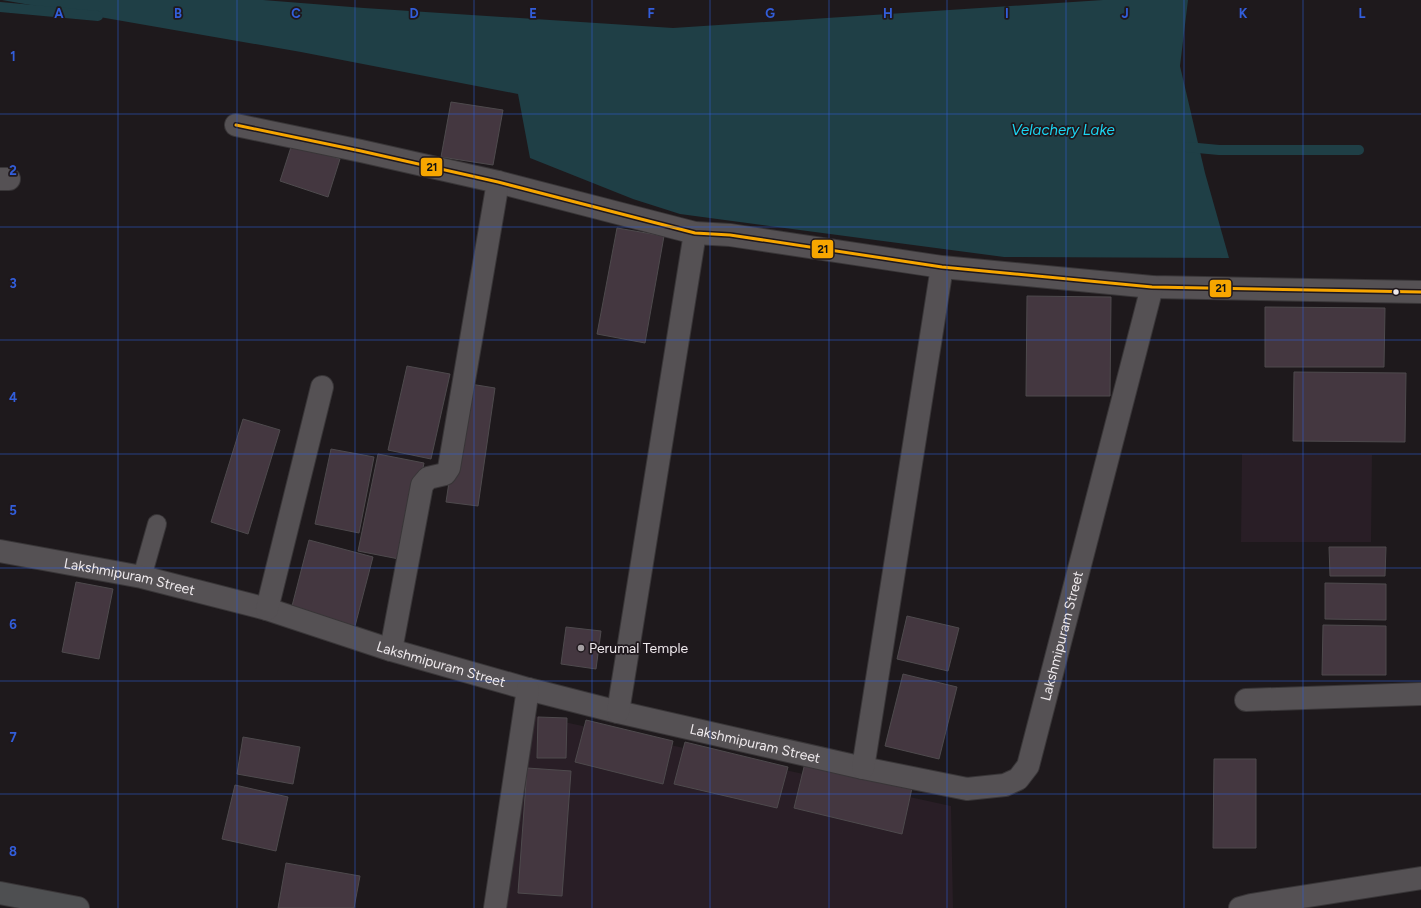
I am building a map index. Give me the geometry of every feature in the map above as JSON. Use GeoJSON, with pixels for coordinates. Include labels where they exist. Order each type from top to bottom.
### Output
{"type":"FeatureCollection","features":[{"type":"Feature","properties":{"kind":"street"},"geometry":{"type":"LineString","coordinates":[[236,125],[498,182],[695,233],[730,235],[942,267],[1152,288],[1421,292]]}},
{"type":"Feature","properties":{"kind":"street"},"geometry":{"type":"LineString","coordinates":[[391,650],[422,485],[428,478],[445,474],[449,468],[498,182]]}},
{"type":"Feature","properties":{"kind":"street"},"geometry":{"type":"LineString","coordinates":[[618,712],[695,233]]}},
{"type":"Feature","properties":{"kind":"street"},"geometry":{"type":"LineString","coordinates":[[863,768],[942,267]]}},
{"type":"Feature","properties":{"kind":"street","name":"Lakshmipuram Street"},"geometry":{"type":"LineString","coordinates":[[0,551],[142,577],[267,609],[391,650],[528,689],[618,712],[863,768],[967,789],[1005,785],[1018,779],[1028,766],[1152,288]]}},
{"type":"Feature","properties":{"kind":"street"},"geometry":{"type":"LineString","coordinates":[[267,609],[322,387]]}},
{"type":"Feature","properties":{"kind":"street"},"geometry":{"type":"LineString","coordinates":[[494,908],[528,689]]}},
{"type":"Feature","properties":{"kind":"street"},"geometry":{"type":"LineString","coordinates":[[1246,700],[1421,694]]}},
{"type":"Feature","properties":{"kind":"street"},"geometry":{"type":"LineString","coordinates":[[1240,908],[1421,878]]}},
{"type":"Feature","properties":{"kind":"street"},"geometry":{"type":"LineString","coordinates":[[0,893],[78,908]]}},
{"type":"Feature","properties":{"kind":"lane"},"geometry":{"type":"LineString","coordinates":[[142,577],[157,524]]}},
{"type":"Feature","properties":{"kind":"shaded area"},"geometry":{"type":"Polygon","coordinates":[[[1242,454],[1372,455],[1371,542],[1241,542],[1242,454]]]}},
{"type":"Feature","properties":{"kind":"shaded area"},"geometry":{"type":"Polygon","coordinates":[[[532,715],[951,806],[953,908],[490,908],[532,715]]]}},
{"type":"Feature","properties":{"kind":"water","name":"Velachery Lake"},"geometry":{"type":"Polygon","coordinates":[[[2,0],[263,0],[673,28],[1103,0],[1188,0],[1180,66],[1205,173],[1229,258],[1004,257],[680,214],[633,199],[530,158],[518,94],[301,52],[2,0]]]}},
{"type":"Feature","properties":{"kind":"building"},"geometry":{"type":"Polygon","coordinates":[[[451,102],[503,110],[493,165],[441,157],[451,102]]]}},
{"type":"Feature","properties":{"kind":"building"},"geometry":{"type":"Polygon","coordinates":[[[292,144],[340,159],[328,197],[280,181],[292,144]]]}},
{"type":"Feature","properties":{"kind":"building"},"geometry":{"type":"Polygon","coordinates":[[[617,228],[664,236],[645,343],[597,334],[617,228]]]}},
{"type":"Feature","properties":{"kind":"building"},"geometry":{"type":"Polygon","coordinates":[[[1027,296],[1111,297],[1110,396],[1026,396],[1027,296]]]}},
{"type":"Feature","properties":{"kind":"building"},"geometry":{"type":"Polygon","coordinates":[[[1265,307],[1385,308],[1384,367],[1265,367],[1265,307]]]}},
{"type":"Feature","properties":{"kind":"building"},"geometry":{"type":"Polygon","coordinates":[[[407,366],[450,374],[431,459],[388,450],[407,366]]]}},
{"type":"Feature","properties":{"kind":"building"},"geometry":{"type":"Polygon","coordinates":[[[1294,372],[1406,373],[1405,442],[1293,441],[1294,372]]]}},
{"type":"Feature","properties":{"kind":"building"},"geometry":{"type":"Polygon","coordinates":[[[464,383],[495,388],[478,506],[446,502],[464,383]]]}},
{"type":"Feature","properties":{"kind":"building"},"geometry":{"type":"Polygon","coordinates":[[[243,419],[280,430],[248,534],[211,522],[243,419]]]}},
{"type":"Feature","properties":{"kind":"building"},"geometry":{"type":"Polygon","coordinates":[[[331,449],[374,457],[359,533],[315,524],[331,449]]]}},
{"type":"Feature","properties":{"kind":"building"},"geometry":{"type":"Polygon","coordinates":[[[378,454],[424,463],[404,560],[358,551],[378,454]]]}},
{"type":"Feature","properties":{"kind":"building"},"geometry":{"type":"Polygon","coordinates":[[[309,540],[373,557],[355,626],[291,610],[309,540]]]}},
{"type":"Feature","properties":{"kind":"building"},"geometry":{"type":"Polygon","coordinates":[[[1329,547],[1386,547],[1385,576],[1330,576],[1329,547]]]}},
{"type":"Feature","properties":{"kind":"building"},"geometry":{"type":"Polygon","coordinates":[[[76,582],[113,589],[99,659],[62,652],[76,582]]]}},
{"type":"Feature","properties":{"kind":"building"},"geometry":{"type":"Polygon","coordinates":[[[1325,583],[1386,584],[1386,620],[1325,619],[1325,583]]]}},
{"type":"Feature","properties":{"kind":"building"},"geometry":{"type":"Polygon","coordinates":[[[907,616],[959,628],[948,671],[897,659],[907,616]]]}},
{"type":"Feature","properties":{"kind":"building"},"geometry":{"type":"Polygon","coordinates":[[[1323,625],[1386,626],[1386,675],[1322,675],[1323,625]]]}},
{"type":"Feature","properties":{"kind":"building","name":"Perumal Temple"},"geometry":{"type":"Polygon","coordinates":[[[566,627],[601,631],[596,669],[561,664],[566,627]]]}},
{"type":"Feature","properties":{"kind":"building"},"geometry":{"type":"Polygon","coordinates":[[[903,674],[957,687],[939,759],[885,746],[903,674]]]}},
{"type":"Feature","properties":{"kind":"building"},"geometry":{"type":"Polygon","coordinates":[[[538,717],[567,718],[566,758],[537,758],[538,717]]]}},
{"type":"Feature","properties":{"kind":"building"},"geometry":{"type":"Polygon","coordinates":[[[586,720],[673,741],[663,784],[575,762],[586,720]]]}},
{"type":"Feature","properties":{"kind":"building"},"geometry":{"type":"Polygon","coordinates":[[[243,737],[300,747],[293,784],[237,774],[243,737]]]}},
{"type":"Feature","properties":{"kind":"building"},"geometry":{"type":"Polygon","coordinates":[[[685,742],[788,767],[777,808],[674,784],[685,742]]]}},
{"type":"Feature","properties":{"kind":"building"},"geometry":{"type":"Polygon","coordinates":[[[1214,759],[1256,759],[1256,848],[1213,848],[1214,759]]]}},
{"type":"Feature","properties":{"kind":"building"},"geometry":{"type":"Polygon","coordinates":[[[805,763],[912,788],[902,834],[794,808],[805,763]]]}},
{"type":"Feature","properties":{"kind":"building"},"geometry":{"type":"Polygon","coordinates":[[[527,768],[571,771],[562,896],[518,893],[527,768]]]}},
{"type":"Feature","properties":{"kind":"building"},"geometry":{"type":"Polygon","coordinates":[[[235,785],[288,797],[276,851],[222,839],[235,785]]]}},
{"type":"Feature","properties":{"kind":"building"},"geometry":{"type":"Polygon","coordinates":[[[286,863],[360,876],[354,908],[278,908],[286,863]]]}},
{"type":"Feature","properties":{"kind":"waterway"},"geometry":{"type":"LineString","coordinates":[[0,7],[98,16]]}},
{"type":"Feature","properties":{"kind":"waterway"},"geometry":{"type":"LineString","coordinates":[[1187,147],[1219,150],[1359,150]]}},
{"type":"Feature","properties":{"kind":"transit line","name":"21"},"geometry":{"type":"LineString","coordinates":[[236,125],[498,182],[695,233],[730,235],[942,267],[1152,287],[1421,292]]}},
{"type":"Feature","properties":{"kind":"place","name":"Perumal Temple"},"geometry":{"type":"Point","coordinates":[581,648]}}]}
